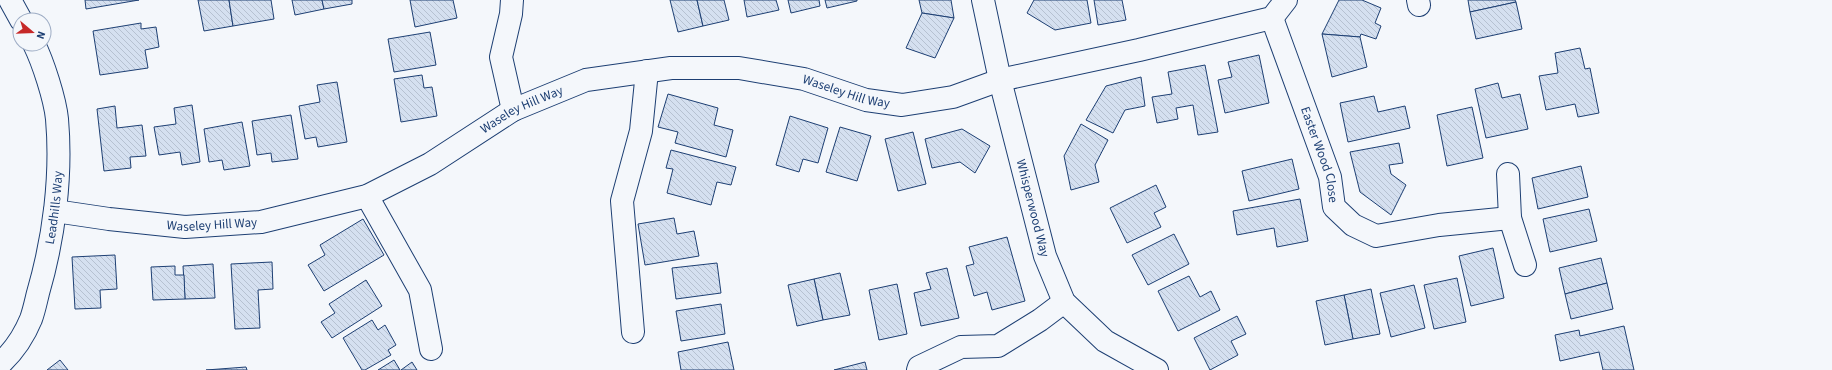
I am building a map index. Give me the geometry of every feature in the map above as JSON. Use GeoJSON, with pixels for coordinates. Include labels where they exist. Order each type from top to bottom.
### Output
{"type":"FeatureCollection","features":[{"type":"Feature","properties":{"kind":"street"},"geometry":{"type":"LineString","coordinates":[[10,0],[17,12]]}},
{"type":"Feature","properties":{"kind":"street"},"geometry":{"type":"LineString","coordinates":[[512,0],[511,14],[501,57],[513,110]]}},
{"type":"Feature","properties":{"kind":"street","name":"Whisperwood Way"},"geometry":{"type":"LineString","coordinates":[[983,0],[1000,80],[1045,256],[1064,302],[1105,341],[1156,370]]}},
{"type":"Feature","properties":{"kind":"street"},"geometry":{"type":"LineString","coordinates":[[1000,80],[1140,50],[1272,18],[1286,0]]}},
{"type":"Feature","properties":{"kind":"street","name":"Easter Wood Close"},"geometry":{"type":"LineString","coordinates":[[1272,18],[1330,177],[1334,207],[1354,225],[1376,236],[1439,225],[1510,218]]}},
{"type":"Feature","properties":{"kind":"street","name":"Leadhills Way"},"geometry":{"type":"LineString","coordinates":[[0,364],[12,353],[31,319],[44,271],[54,211],[58,151],[57,118],[52,95],[37,52]]}},
{"type":"Feature","properties":{"kind":"street","name":"Waseley Hill Way"},"geometry":{"type":"LineString","coordinates":[[54,211],[109,219],[185,227],[261,222],[367,196],[430,164],[513,110],[586,80],[647,71],[671,68],[739,68],[804,79],[866,100],[902,105],[953,97],[1000,80]]}},
{"type":"Feature","properties":{"kind":"street"},"geometry":{"type":"LineString","coordinates":[[633,332],[622,201],[641,131],[647,71]]}},
{"type":"Feature","properties":{"kind":"street"},"geometry":{"type":"LineString","coordinates":[[1508,174],[1510,218],[1525,265]]}},
{"type":"Feature","properties":{"kind":"street"},"geometry":{"type":"LineString","coordinates":[[367,196],[420,290],[431,349]]}},
{"type":"Feature","properties":{"kind":"street"},"geometry":{"type":"LineString","coordinates":[[918,370],[919,368],[960,347],[998,346],[1040,320],[1064,302]]}},
{"type":"Feature","properties":{"kind":"building"},"geometry":{"type":"Polygon","coordinates":[[[85,0],[139,0],[86,9],[85,0]]]}},
{"type":"Feature","properties":{"kind":"building"},"geometry":{"type":"Polygon","coordinates":[[[198,0],[229,0],[233,26],[204,31],[198,0]]]}},
{"type":"Feature","properties":{"kind":"building"},"geometry":{"type":"Polygon","coordinates":[[[229,0],[271,0],[274,19],[233,26],[229,0]]]}},
{"type":"Feature","properties":{"kind":"building"},"geometry":{"type":"Polygon","coordinates":[[[292,0],[322,0],[324,9],[295,15],[292,0]]]}},
{"type":"Feature","properties":{"kind":"building"},"geometry":{"type":"Polygon","coordinates":[[[322,0],[352,0],[352,4],[324,9],[322,0]]]}},
{"type":"Feature","properties":{"kind":"building"},"geometry":{"type":"Polygon","coordinates":[[[410,0],[453,0],[457,18],[415,27],[410,0]]]}},
{"type":"Feature","properties":{"kind":"building"},"geometry":{"type":"Polygon","coordinates":[[[670,0],[697,0],[703,26],[678,32],[670,0]]]}},
{"type":"Feature","properties":{"kind":"building"},"geometry":{"type":"Polygon","coordinates":[[[697,0],[724,0],[729,20],[703,26],[697,0]]]}},
{"type":"Feature","properties":{"kind":"building"},"geometry":{"type":"Polygon","coordinates":[[[744,0],[776,0],[779,10],[747,17],[744,0]]]}},
{"type":"Feature","properties":{"kind":"building"},"geometry":{"type":"Polygon","coordinates":[[[788,0],[819,0],[820,6],[791,13],[788,0]]]}},
{"type":"Feature","properties":{"kind":"building"},"geometry":{"type":"Polygon","coordinates":[[[825,0],[857,0],[857,1],[827,8],[825,0]]]}},
{"type":"Feature","properties":{"kind":"building"},"geometry":{"type":"Polygon","coordinates":[[[919,0],[951,0],[954,18],[922,13],[919,0]]]}},
{"type":"Feature","properties":{"kind":"building"},"geometry":{"type":"Polygon","coordinates":[[[1034,0],[1087,0],[1091,23],[1055,30],[1027,13],[1034,0]]]}},
{"type":"Feature","properties":{"kind":"building"},"geometry":{"type":"Polygon","coordinates":[[[1094,0],[1122,0],[1126,20],[1098,25],[1094,0]]]}},
{"type":"Feature","properties":{"kind":"building"},"geometry":{"type":"Polygon","coordinates":[[[1339,0],[1362,0],[1381,8],[1375,23],[1381,26],[1376,39],[1361,34],[1360,37],[1322,34],[1339,0]]]}},
{"type":"Feature","properties":{"kind":"building"},"geometry":{"type":"Polygon","coordinates":[[[1468,0],[1515,0],[1516,2],[1470,12],[1468,0]]]}},
{"type":"Feature","properties":{"kind":"building"},"geometry":{"type":"Polygon","coordinates":[[[1516,2],[1522,29],[1476,39],[1470,12],[1516,2]]]}},
{"type":"Feature","properties":{"kind":"building"},"geometry":{"type":"Polygon","coordinates":[[[922,13],[954,18],[935,58],[906,48],[922,13]]]}},
{"type":"Feature","properties":{"kind":"building"},"geometry":{"type":"Polygon","coordinates":[[[141,23],[141,29],[156,27],[159,47],[145,50],[148,68],[100,75],[93,31],[141,23]]]}},
{"type":"Feature","properties":{"kind":"building"},"geometry":{"type":"Polygon","coordinates":[[[430,32],[436,65],[394,72],[388,39],[430,32]]]}},
{"type":"Feature","properties":{"kind":"building"},"geometry":{"type":"Polygon","coordinates":[[[1322,34],[1360,37],[1367,67],[1332,77],[1322,34]]]}},
{"type":"Feature","properties":{"kind":"building"},"geometry":{"type":"Polygon","coordinates":[[[1580,48],[1585,69],[1590,68],[1599,113],[1578,117],[1575,104],[1546,110],[1539,76],[1558,73],[1555,53],[1580,48]]]}},
{"type":"Feature","properties":{"kind":"building"},"geometry":{"type":"Polygon","coordinates":[[[1259,55],[1269,103],[1225,113],[1218,80],[1232,77],[1228,62],[1259,55]]]}},
{"type":"Feature","properties":{"kind":"building"},"geometry":{"type":"Polygon","coordinates":[[[1205,65],[1218,132],[1198,135],[1193,105],[1176,108],[1178,119],[1157,123],[1152,97],[1172,94],[1168,72],[1205,65]]]}},
{"type":"Feature","properties":{"kind":"building"},"geometry":{"type":"Polygon","coordinates":[[[422,75],[424,88],[432,87],[437,116],[401,122],[394,79],[422,75]]]}},
{"type":"Feature","properties":{"kind":"building"},"geometry":{"type":"Polygon","coordinates":[[[1141,77],[1145,106],[1125,110],[1113,133],[1086,120],[1106,86],[1141,77]]]}},
{"type":"Feature","properties":{"kind":"building"},"geometry":{"type":"Polygon","coordinates":[[[337,82],[347,142],[318,147],[316,137],[305,139],[299,106],[320,102],[317,85],[337,82]]]}},
{"type":"Feature","properties":{"kind":"building"},"geometry":{"type":"Polygon","coordinates":[[[1498,83],[1502,98],[1520,94],[1528,129],[1486,138],[1475,89],[1498,83]]]}},
{"type":"Feature","properties":{"kind":"building"},"geometry":{"type":"Polygon","coordinates":[[[668,94],[718,108],[714,125],[733,130],[726,157],[675,143],[678,132],[658,127],[668,94]]]}},
{"type":"Feature","properties":{"kind":"building"},"geometry":{"type":"Polygon","coordinates":[[[1374,96],[1378,112],[1405,106],[1410,128],[1348,142],[1340,103],[1374,96]]]}},
{"type":"Feature","properties":{"kind":"building"},"geometry":{"type":"Polygon","coordinates":[[[192,105],[200,162],[182,165],[180,152],[159,155],[154,127],[176,124],[174,108],[192,105]]]}},
{"type":"Feature","properties":{"kind":"building"},"geometry":{"type":"Polygon","coordinates":[[[115,106],[117,128],[142,125],[146,156],[130,157],[131,168],[104,171],[97,109],[115,106]]]}},
{"type":"Feature","properties":{"kind":"building"},"geometry":{"type":"Polygon","coordinates":[[[1472,107],[1483,158],[1447,166],[1437,115],[1472,107]]]}},
{"type":"Feature","properties":{"kind":"building"},"geometry":{"type":"Polygon","coordinates":[[[291,115],[298,159],[272,162],[271,153],[257,155],[252,121],[291,115]]]}},
{"type":"Feature","properties":{"kind":"building"},"geometry":{"type":"Polygon","coordinates":[[[790,116],[828,128],[818,163],[803,159],[799,172],[776,165],[790,116]]]}},
{"type":"Feature","properties":{"kind":"building"},"geometry":{"type":"Polygon","coordinates":[[[242,122],[250,166],[224,170],[222,160],[209,162],[204,129],[242,122]]]}},
{"type":"Feature","properties":{"kind":"building"},"geometry":{"type":"Polygon","coordinates":[[[1081,124],[1108,140],[1095,165],[1099,182],[1071,190],[1064,156],[1081,124]]]}},
{"type":"Feature","properties":{"kind":"building"},"geometry":{"type":"Polygon","coordinates":[[[840,127],[871,136],[857,181],[826,172],[840,127]]]}},
{"type":"Feature","properties":{"kind":"building"},"geometry":{"type":"Polygon","coordinates":[[[962,129],[990,146],[975,173],[960,162],[932,168],[925,139],[962,129]]]}},
{"type":"Feature","properties":{"kind":"building"},"geometry":{"type":"Polygon","coordinates":[[[913,132],[926,184],[898,191],[885,139],[913,132]]]}},
{"type":"Feature","properties":{"kind":"building"},"geometry":{"type":"Polygon","coordinates":[[[1399,143],[1403,163],[1389,165],[1391,174],[1406,185],[1391,215],[1360,192],[1350,152],[1399,143]]]}},
{"type":"Feature","properties":{"kind":"building"},"geometry":{"type":"Polygon","coordinates":[[[671,150],[736,167],[731,185],[717,182],[711,205],[667,193],[673,169],[666,168],[671,150]]]}},
{"type":"Feature","properties":{"kind":"building"},"geometry":{"type":"Polygon","coordinates":[[[1292,159],[1299,189],[1249,201],[1242,171],[1292,159]]]}},
{"type":"Feature","properties":{"kind":"building"},"geometry":{"type":"Polygon","coordinates":[[[1581,166],[1588,197],[1538,209],[1532,178],[1581,166]]]}},
{"type":"Feature","properties":{"kind":"building"},"geometry":{"type":"Polygon","coordinates":[[[1156,185],[1166,207],[1154,213],[1161,227],[1127,243],[1110,208],[1156,185]]]}},
{"type":"Feature","properties":{"kind":"building"},"geometry":{"type":"Polygon","coordinates":[[[1300,199],[1308,241],[1277,247],[1274,228],[1237,235],[1233,211],[1300,199]]]}},
{"type":"Feature","properties":{"kind":"building"},"geometry":{"type":"Polygon","coordinates":[[[1589,209],[1597,241],[1550,252],[1543,219],[1589,209]]]}},
{"type":"Feature","properties":{"kind":"building"},"geometry":{"type":"Polygon","coordinates":[[[674,218],[677,234],[694,231],[699,256],[645,265],[638,224],[674,218]]]}},
{"type":"Feature","properties":{"kind":"building"},"geometry":{"type":"Polygon","coordinates":[[[363,219],[384,255],[324,291],[308,265],[325,255],[320,245],[363,219]]]}},
{"type":"Feature","properties":{"kind":"building"},"geometry":{"type":"Polygon","coordinates":[[[1174,234],[1189,264],[1148,285],[1132,255],[1174,234]]]}},
{"type":"Feature","properties":{"kind":"building"},"geometry":{"type":"Polygon","coordinates":[[[1007,237],[1025,301],[992,310],[987,292],[974,296],[966,266],[974,264],[969,247],[1007,237]]]}},
{"type":"Feature","properties":{"kind":"building"},"geometry":{"type":"Polygon","coordinates":[[[1493,248],[1504,298],[1471,306],[1459,256],[1493,248]]]}},
{"type":"Feature","properties":{"kind":"building"},"geometry":{"type":"Polygon","coordinates":[[[115,255],[117,289],[100,290],[101,308],[75,309],[72,257],[115,255]]]}},
{"type":"Feature","properties":{"kind":"building"},"geometry":{"type":"Polygon","coordinates":[[[1601,258],[1607,283],[1565,294],[1559,268],[1601,258]]]}},
{"type":"Feature","properties":{"kind":"building"},"geometry":{"type":"Polygon","coordinates":[[[272,262],[273,289],[258,290],[260,328],[235,329],[231,264],[272,262]]]}},
{"type":"Feature","properties":{"kind":"building"},"geometry":{"type":"Polygon","coordinates":[[[717,263],[721,293],[676,299],[672,268],[717,263]]]}},
{"type":"Feature","properties":{"kind":"building"},"geometry":{"type":"Polygon","coordinates":[[[213,264],[215,298],[185,299],[183,266],[213,264]]]}},
{"type":"Feature","properties":{"kind":"building"},"geometry":{"type":"Polygon","coordinates":[[[175,266],[175,275],[184,275],[185,299],[153,300],[151,267],[175,266]]]}},
{"type":"Feature","properties":{"kind":"building"},"geometry":{"type":"Polygon","coordinates":[[[947,268],[959,318],[921,326],[914,293],[931,289],[926,273],[947,268]]]}},
{"type":"Feature","properties":{"kind":"building"},"geometry":{"type":"Polygon","coordinates":[[[840,273],[850,315],[823,320],[814,279],[840,273]]]}},
{"type":"Feature","properties":{"kind":"building"},"geometry":{"type":"Polygon","coordinates":[[[1189,276],[1200,297],[1211,291],[1220,310],[1178,331],[1158,291],[1189,276]]]}},
{"type":"Feature","properties":{"kind":"building"},"geometry":{"type":"Polygon","coordinates":[[[1457,278],[1466,322],[1434,329],[1424,285],[1457,278]]]}},
{"type":"Feature","properties":{"kind":"building"},"geometry":{"type":"Polygon","coordinates":[[[814,279],[823,320],[797,326],[788,285],[814,279]]]}},
{"type":"Feature","properties":{"kind":"building"},"geometry":{"type":"Polygon","coordinates":[[[366,280],[382,306],[332,338],[321,322],[335,313],[329,304],[366,280]]]}},
{"type":"Feature","properties":{"kind":"building"},"geometry":{"type":"Polygon","coordinates":[[[1607,283],[1613,309],[1571,319],[1565,294],[1607,283]]]}},
{"type":"Feature","properties":{"kind":"building"},"geometry":{"type":"Polygon","coordinates":[[[897,284],[907,334],[879,340],[869,290],[897,284]]]}},
{"type":"Feature","properties":{"kind":"building"},"geometry":{"type":"Polygon","coordinates":[[[1414,285],[1425,328],[1391,337],[1380,293],[1414,285]]]}},
{"type":"Feature","properties":{"kind":"building"},"geometry":{"type":"Polygon","coordinates":[[[1371,289],[1380,334],[1353,339],[1344,295],[1371,289]]]}},
{"type":"Feature","properties":{"kind":"building"},"geometry":{"type":"Polygon","coordinates":[[[1344,295],[1353,339],[1325,345],[1316,301],[1344,295]]]}},
{"type":"Feature","properties":{"kind":"building"},"geometry":{"type":"Polygon","coordinates":[[[721,304],[725,334],[681,341],[676,311],[721,304]]]}},
{"type":"Feature","properties":{"kind":"building"},"geometry":{"type":"Polygon","coordinates":[[[1237,316],[1246,334],[1231,341],[1238,355],[1210,370],[1194,338],[1237,316]]]}},
{"type":"Feature","properties":{"kind":"building"},"geometry":{"type":"Polygon","coordinates":[[[372,320],[378,330],[385,325],[396,345],[388,350],[391,355],[365,370],[362,370],[343,338],[372,320]]]}},
{"type":"Feature","properties":{"kind":"building"},"geometry":{"type":"Polygon","coordinates":[[[1624,326],[1634,370],[1603,370],[1599,352],[1560,361],[1555,335],[1579,330],[1580,336],[1624,326]]]}},
{"type":"Feature","properties":{"kind":"building"},"geometry":{"type":"Polygon","coordinates":[[[728,342],[734,370],[681,370],[678,352],[728,342]]]}},
{"type":"Feature","properties":{"kind":"building"},"geometry":{"type":"Polygon","coordinates":[[[60,360],[68,370],[47,370],[60,360]]]}},
{"type":"Feature","properties":{"kind":"building"},"geometry":{"type":"Polygon","coordinates":[[[394,360],[400,370],[378,370],[394,360]]]}},
{"type":"Feature","properties":{"kind":"building"},"geometry":{"type":"Polygon","coordinates":[[[412,362],[417,370],[401,370],[412,362]]]}},
{"type":"Feature","properties":{"kind":"building"},"geometry":{"type":"Polygon","coordinates":[[[865,362],[867,370],[834,370],[865,362]]]}},
{"type":"Feature","properties":{"kind":"building"},"geometry":{"type":"Polygon","coordinates":[[[246,367],[247,370],[206,370],[246,367]]]}}]}
